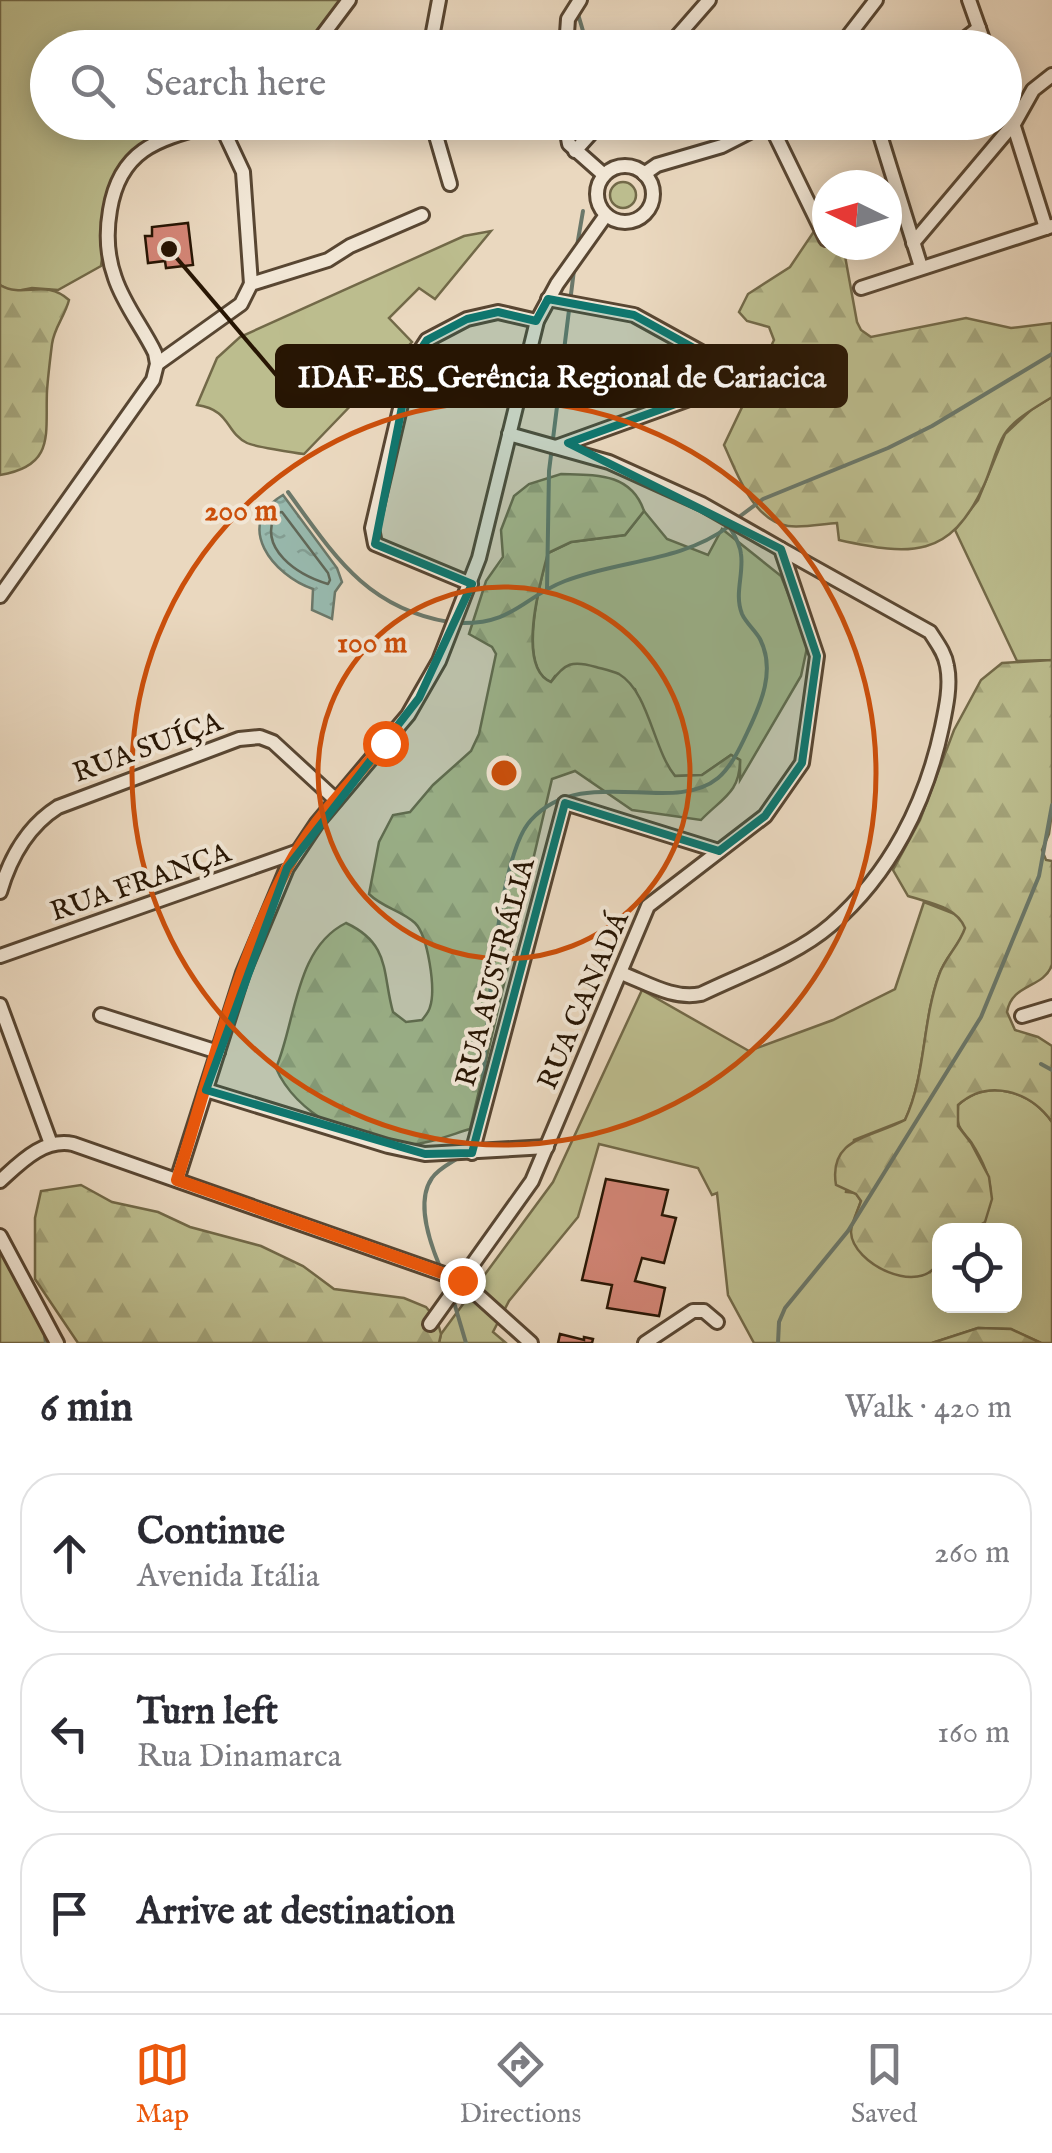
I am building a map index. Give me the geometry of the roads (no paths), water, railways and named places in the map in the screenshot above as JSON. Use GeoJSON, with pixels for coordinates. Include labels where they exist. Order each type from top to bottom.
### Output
{"type":"FeatureCollection","features":[{"type":"Feature","properties":{"kind":"street"},"geometry":{"type":"LineString","coordinates":[[326,30],[349,0]]}},
{"type":"Feature","properties":{"kind":"street"},"geometry":{"type":"LineString","coordinates":[[433,30],[439,0]]}},
{"type":"Feature","properties":{"kind":"street"},"geometry":{"type":"LineString","coordinates":[[567,30],[568,18],[580,0]]}},
{"type":"Feature","properties":{"kind":"street"},"geometry":{"type":"LineString","coordinates":[[683,30],[709,0]]}},
{"type":"Feature","properties":{"kind":"street"},"geometry":{"type":"LineString","coordinates":[[854,30],[876,0]]}},
{"type":"Feature","properties":{"kind":"street"},"geometry":{"type":"LineString","coordinates":[[969,0],[979,28],[976,30]]}},
{"type":"Feature","properties":{"kind":"street"},"geometry":{"type":"LineString","coordinates":[[1022,110],[1033,90],[1052,75]]}},
{"type":"Feature","properties":{"kind":"street"},"geometry":{"type":"LineString","coordinates":[[0,596],[153,380],[156,353],[116,282],[108,256],[109,214],[123,169],[151,144],[161,140]]}},
{"type":"Feature","properties":{"kind":"street"},"geometry":{"type":"LineString","coordinates":[[157,364],[242,304],[251,284],[242,172],[228,140]]}},
{"type":"Feature","properties":{"kind":"street"},"geometry":{"type":"LineString","coordinates":[[437,140],[450,184]]}},
{"type":"Feature","properties":{"kind":"street"},"geometry":{"type":"LineString","coordinates":[[568,140],[604,175]]}},
{"type":"Feature","properties":{"kind":"street"},"geometry":{"type":"LineString","coordinates":[[575,151],[585,140]]}},
{"type":"Feature","properties":{"kind":"street"},"geometry":{"type":"LineString","coordinates":[[644,174],[657,165],[709,152],[733,140]]}},
{"type":"Feature","properties":{"kind":"street"},"geometry":{"type":"LineString","coordinates":[[778,140],[812,210]]}},
{"type":"Feature","properties":{"kind":"street"},"geometry":{"type":"LineString","coordinates":[[883,140],[921,267]]}},
{"type":"Feature","properties":{"kind":"street"},"geometry":{"type":"LineString","coordinates":[[913,243],[1000,140]]}},
{"type":"Feature","properties":{"kind":"street"},"geometry":{"type":"LineString","coordinates":[[861,288],[1049,227],[1021,140]]}},
{"type":"Feature","properties":{"kind":"street"},"geometry":{"type":"LineString","coordinates":[[624,166],[644,174],[652,194],[645,214],[626,222],[606,215],[597,196],[604,175],[624,166]]}},
{"type":"Feature","properties":{"kind":"street"},"geometry":{"type":"LineString","coordinates":[[177,1180],[257,937],[296,852],[419,698],[438,662],[471,584],[536,321],[606,215]]}},
{"type":"Feature","properties":{"kind":"street"},"geometry":{"type":"LineString","coordinates":[[251,284],[328,260],[350,246],[422,216]]}},
{"type":"Feature","properties":{"kind":"street"},"geometry":{"type":"LineString","coordinates":[[548,299],[634,315],[700,352],[712,374],[703,394],[556,447]]}},
{"type":"Feature","properties":{"kind":"street"},"geometry":{"type":"LineString","coordinates":[[471,584],[375,544],[372,528],[410,366],[427,340],[467,319],[498,312],[536,321]]}},
{"type":"Feature","properties":{"kind":"street"},"geometry":{"type":"LineString","coordinates":[[509,434],[609,462],[702,504],[930,632],[948,666],[947,700],[936,755],[910,823],[874,880],[830,926],[808,942],[702,994],[678,996],[622,973]]}},
{"type":"Feature","properties":{"kind":"street","name":"RUA CANADÁ"},"geometry":{"type":"LineString","coordinates":[[430,1324],[532,1181],[648,906],[765,816],[802,764],[816,656],[781,548]]}},
{"type":"Feature","properties":{"kind":"street","name":"RUA SUÍÇA"},"geometry":{"type":"LineString","coordinates":[[0,892],[19,848],[45,815],[58,806],[239,739],[260,737],[273,742],[336,800]]}},
{"type":"Feature","properties":{"kind":"street","name":"RUA AUSTRÁLIA"},"geometry":{"type":"LineString","coordinates":[[472,1153],[565,803],[719,851]]}},
{"type":"Feature","properties":{"kind":"street","name":"RUA FRANÇA"},"geometry":{"type":"LineString","coordinates":[[0,956],[296,852]]}},
{"type":"Feature","properties":{"kind":"street"},"geometry":{"type":"LineString","coordinates":[[0,1005],[51,1144]]}},
{"type":"Feature","properties":{"kind":"street"},"geometry":{"type":"LineString","coordinates":[[1022,1016],[1052,1007]]}},
{"type":"Feature","properties":{"kind":"street"},"geometry":{"type":"LineString","coordinates":[[101,1015],[218,1052]]}},
{"type":"Feature","properties":{"kind":"street"},"geometry":{"type":"LineString","coordinates":[[206,1090],[407,1151],[442,1155],[546,1147]]}},
{"type":"Feature","properties":{"kind":"street"},"geometry":{"type":"LineString","coordinates":[[0,1181],[51,1144],[72,1144],[462,1280],[532,1343]]}},
{"type":"Feature","properties":{"kind":"street"},"geometry":{"type":"LineString","coordinates":[[0,1236],[57,1343]]}},
{"type":"Feature","properties":{"kind":"street"},"geometry":{"type":"LineString","coordinates":[[645,1343],[692,1311],[704,1312],[716,1322]]}},
{"type":"Feature","properties":{"kind":"water"},"geometry":{"type":"Polygon","coordinates":[[[283,495],[337,568],[342,582],[335,592],[332,619],[312,610],[313,589],[285,573],[264,548],[261,521],[268,507],[283,495]]]}},
{"type":"Feature","properties":{"kind":"waterway"},"geometry":{"type":"LineString","coordinates":[[578,14],[583,30]]}},
{"type":"Feature","properties":{"kind":"waterway"},"geometry":{"type":"LineString","coordinates":[[577,246],[583,211]]}},
{"type":"Feature","properties":{"kind":"waterway"},"geometry":{"type":"LineString","coordinates":[[547,589],[549,471],[574,270]]}},
{"type":"Feature","properties":{"kind":"waterway"},"geometry":{"type":"LineString","coordinates":[[735,520],[763,499],[932,426],[1052,354]]}},
{"type":"Feature","properties":{"kind":"waterway"},"geometry":{"type":"LineString","coordinates":[[288,492],[337,557],[374,591],[395,605],[449,622]]}},
{"type":"Feature","properties":{"kind":"waterway"},"geometry":{"type":"LineString","coordinates":[[482,1095],[501,908],[519,840],[531,820],[552,803],[576,795],[677,793],[699,788],[727,768],[752,722],[765,687],[767,663],[760,639],[740,606],[741,554],[729,526]]}},
{"type":"Feature","properties":{"kind":"waterway"},"geometry":{"type":"LineString","coordinates":[[458,623],[492,620],[565,581],[670,554],[710,539],[728,527]]}},
{"type":"Feature","properties":{"kind":"waterway"},"geometry":{"type":"LineString","coordinates":[[778,1343],[779,1322],[785,1308],[848,1231],[981,1017],[1039,876],[1052,805]]}},
{"type":"Feature","properties":{"kind":"waterway"},"geometry":{"type":"LineString","coordinates":[[1041,1064],[1052,1070]]}},
{"type":"Feature","properties":{"kind":"waterway"},"geometry":{"type":"LineString","coordinates":[[440,1267],[429,1235],[425,1199],[434,1175],[458,1158]]}},
{"type":"Feature","properties":{"kind":"waterway"},"geometry":{"type":"LineString","coordinates":[[453,1299],[466,1343]]}},
{"type":"Feature","properties":{"kind":"waterway"},"geometry":{"type":"LineString","coordinates":[[45,1336],[46,1343]]}},
{"type":"Feature","properties":{"kind":"place","name":"IDAF-ES_Gerência Regional de Cariacica"},"geometry":{"type":"Point","coordinates":[169,249]}}]}
